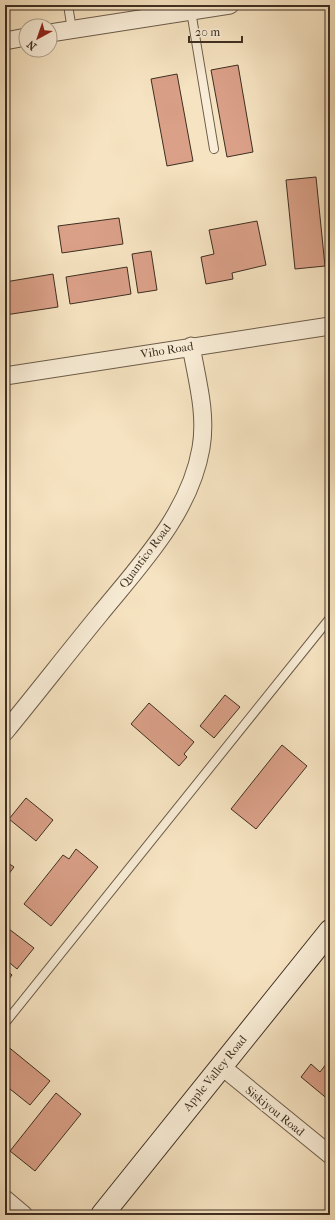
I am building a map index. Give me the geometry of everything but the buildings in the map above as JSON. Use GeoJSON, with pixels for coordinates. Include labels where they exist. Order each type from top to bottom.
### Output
{"type":"FeatureCollection","features":[{"type":"Feature","properties":{"kind":"street"},"geometry":{"type":"LineString","coordinates":[[58,32],[156,11],[191,11],[230,5]]}},
{"type":"Feature","properties":{"kind":"street"},"geometry":{"type":"LineString","coordinates":[[5,41],[18,39]]}},
{"type":"Feature","properties":{"kind":"street","name":"Viho Road"},"geometry":{"type":"LineString","coordinates":[[5,376],[191,346],[330,326]]}},
{"type":"Feature","properties":{"kind":"street","name":"Quantico Road"},"geometry":{"type":"LineString","coordinates":[[5,732],[151,550],[175,516],[190,486],[201,448],[203,412],[191,346]]}},
{"type":"Feature","properties":{"kind":"street","name":"Apple Valley Road"},"geometry":{"type":"LineString","coordinates":[[102,1215],[220,1066],[330,931]]}},
{"type":"Feature","properties":{"kind":"street","name":"Siskiyou Road"},"geometry":{"type":"LineString","coordinates":[[220,1066],[330,1155]]}},
{"type":"Feature","properties":{"kind":"street"},"geometry":{"type":"LineString","coordinates":[[5,1200],[24,1215]]}},
{"type":"Feature","properties":{"kind":"lane"},"geometry":{"type":"LineString","coordinates":[[68,5],[72,30]]}},
{"type":"Feature","properties":{"kind":"lane"},"geometry":{"type":"LineString","coordinates":[[191,11],[214,149]]}},
{"type":"Feature","properties":{"kind":"lane"},"geometry":{"type":"LineString","coordinates":[[5,1023],[330,618]]}}]}
